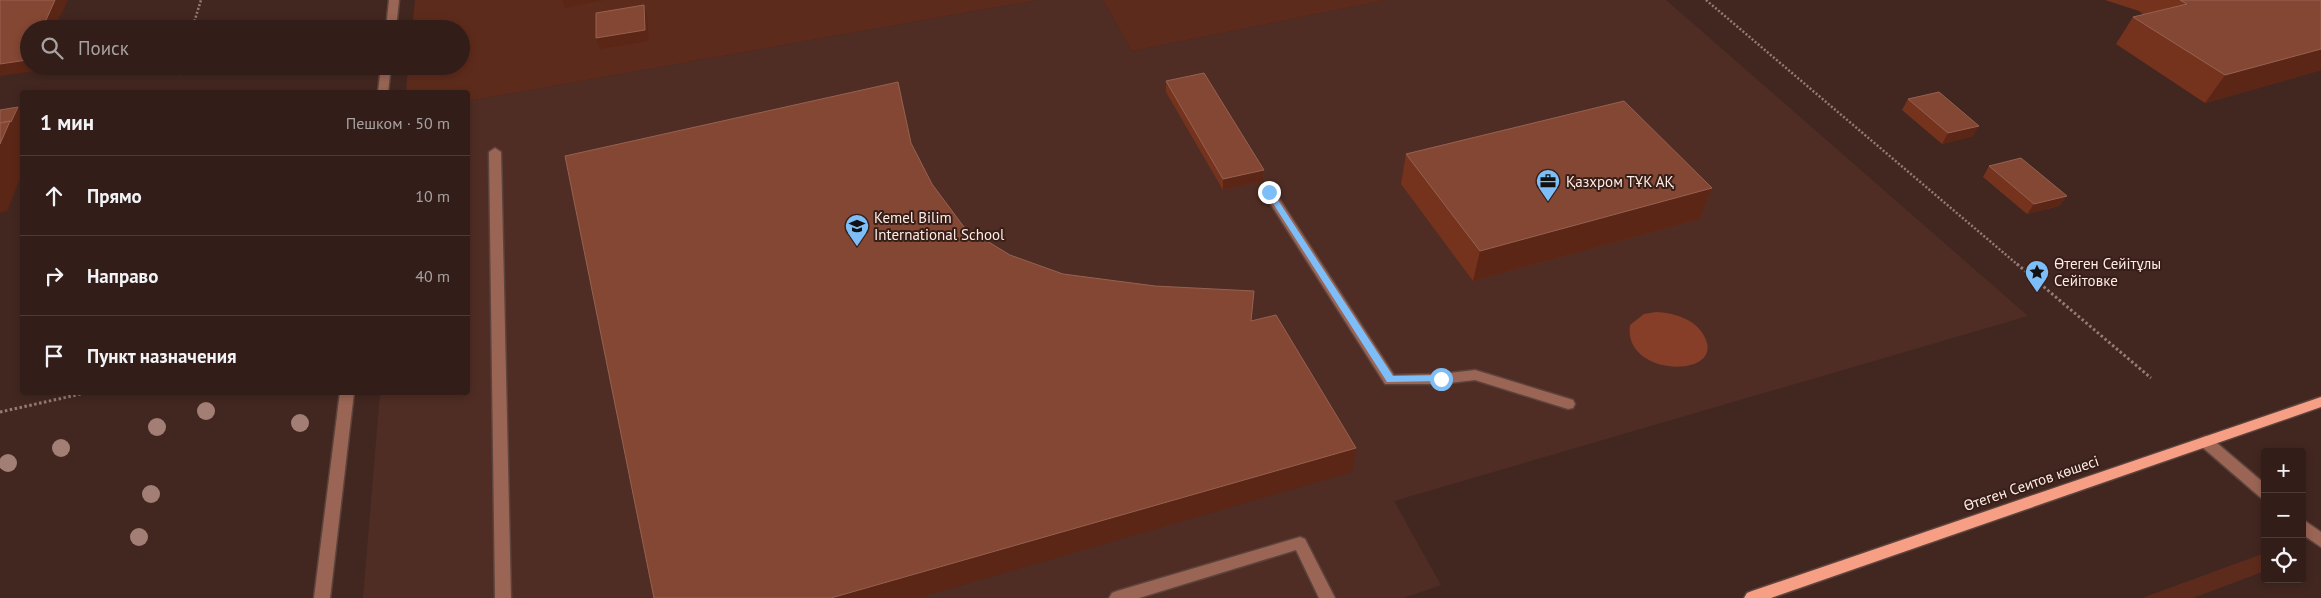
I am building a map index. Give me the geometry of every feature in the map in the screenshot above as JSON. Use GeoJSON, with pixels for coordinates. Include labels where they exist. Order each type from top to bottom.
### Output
{"type":"FeatureCollection","features":[{"type":"Feature","properties":{"kind":"main road","name":"Өтеген Сеитов көшесі"},"geometry":{"type":"LineString","coordinates":[[1752,598],[2321,402]]}},
{"type":"Feature","properties":{"kind":"street"},"geometry":{"type":"LineString","coordinates":[[392,20],[394,0]]}},
{"type":"Feature","properties":{"kind":"street"},"geometry":{"type":"LineString","coordinates":[[383,90],[385,75]]}},
{"type":"Feature","properties":{"kind":"street"},"geometry":{"type":"LineString","coordinates":[[495,152],[503,598]]}},
{"type":"Feature","properties":{"kind":"street"},"geometry":{"type":"LineString","coordinates":[[1269,192],[1390,380],[1441,379],[1475,375],[1568,404]]}},
{"type":"Feature","properties":{"kind":"street"},"geometry":{"type":"LineString","coordinates":[[322,598],[347,395]]}},
{"type":"Feature","properties":{"kind":"street"},"geometry":{"type":"LineString","coordinates":[[2206,442],[2261,490]]}},
{"type":"Feature","properties":{"kind":"street"},"geometry":{"type":"LineString","coordinates":[[2306,528],[2321,541]]}},
{"type":"Feature","properties":{"kind":"street"},"geometry":{"type":"LineString","coordinates":[[1118,598],[1300,543],[1327,598]]}},
{"type":"Feature","properties":{"kind":"path"},"geometry":{"type":"LineString","coordinates":[[195,20],[201,0]]}},
{"type":"Feature","properties":{"kind":"path"},"geometry":{"type":"LineString","coordinates":[[1706,0],[2151,378]]}},
{"type":"Feature","properties":{"kind":"path"},"geometry":{"type":"LineString","coordinates":[[0,412],[76,395]]}},
{"type":"Feature","properties":{"kind":"shaded area"},"geometry":{"type":"Polygon","coordinates":[[[415,0],[1037,0],[470,101],[470,90],[406,90],[407,75],[470,75],[470,20],[413,20],[415,0]]]}},
{"type":"Feature","properties":{"kind":"shaded area","name":"Kemel Bilim International School"},"geometry":{"type":"Polygon","coordinates":[[[1037,0],[1103,0],[1132,51],[1386,0],[1666,0],[2028,316],[1394,501],[1441,585],[1404,598],[363,598],[380,395],[470,395],[470,101],[1037,0]]]}},
{"type":"Feature","properties":{"kind":"shaded area"},"geometry":{"type":"Polygon","coordinates":[[[1103,0],[1386,0],[1132,51],[1103,0]]]}},
{"type":"Feature","properties":{"kind":"shaded area"},"geometry":{"type":"Polygon","coordinates":[[[1656,312],[1682,317],[1699,329],[1703,334],[1708,349],[1702,359],[1690,365],[1674,367],[1657,363],[1642,356],[1632,343],[1630,325],[1644,314],[1656,312]]]}},
{"type":"Feature","properties":{"kind":"shaded area"},"geometry":{"type":"Polygon","coordinates":[[[2261,554],[2261,572],[2193,598],[2142,598],[2261,554]]]}},
{"type":"Feature","properties":{"kind":"building"},"geometry":{"type":"Polygon","coordinates":[[[0,0],[55,0],[46,20],[20,20],[20,61],[0,64],[0,0]]]}},
{"type":"Feature","properties":{"kind":"building"},"geometry":{"type":"Polygon","coordinates":[[[2180,0],[2321,0],[2321,49],[2225,75],[2133,17],[2187,4],[2180,0]]]}},
{"type":"Feature","properties":{"kind":"building"},"geometry":{"type":"Polygon","coordinates":[[[644,5],[645,30],[596,38],[596,13],[644,5]]]}},
{"type":"Feature","properties":{"kind":"building"},"geometry":{"type":"Polygon","coordinates":[[[1204,73],[1264,170],[1223,179],[1166,81],[1204,73]]]}},
{"type":"Feature","properties":{"kind":"building"},"geometry":{"type":"Polygon","coordinates":[[[898,82],[911,143],[932,184],[964,227],[1010,255],[1063,274],[1155,286],[1254,291],[1251,321],[1276,315],[1356,448],[831,598],[654,598],[565,156],[898,82]]]}},
{"type":"Feature","properties":{"kind":"building"},"geometry":{"type":"Polygon","coordinates":[[[1939,92],[1979,126],[1948,133],[1908,99],[1939,92]]]}},
{"type":"Feature","properties":{"kind":"building","name":"Қазхром ТҰК АҚ"},"geometry":{"type":"Polygon","coordinates":[[[1624,101],[1712,188],[1480,251],[1406,154],[1624,101]]]}},
{"type":"Feature","properties":{"kind":"building"},"geometry":{"type":"Polygon","coordinates":[[[18,107],[11,122],[0,123],[0,110],[18,107]]]}},
{"type":"Feature","properties":{"kind":"building"},"geometry":{"type":"Polygon","coordinates":[[[10,121],[0,144],[0,123],[10,121]]]}},
{"type":"Feature","properties":{"kind":"building"},"geometry":{"type":"Polygon","coordinates":[[[2021,158],[2067,196],[2034,204],[1989,166],[2021,158]]]}},
{"type":"Feature","properties":{"kind":"place","name":"Қазхром ТҰК АҚ"},"geometry":{"type":"Point","coordinates":[1548,202]}},
{"type":"Feature","properties":{"kind":"place","name":"Kemel Bilim International School"},"geometry":{"type":"Point","coordinates":[857,247]}},
{"type":"Feature","properties":{"kind":"place","name":"Өтеген Сейітұлы Сейітовке"},"geometry":{"type":"Point","coordinates":[2037,293]}},
{"type":"Feature","properties":{"kind":"route"},"geometry":{"type":"LineString","coordinates":[[1269,192],[1390,380],[1441,379]]}}]}
